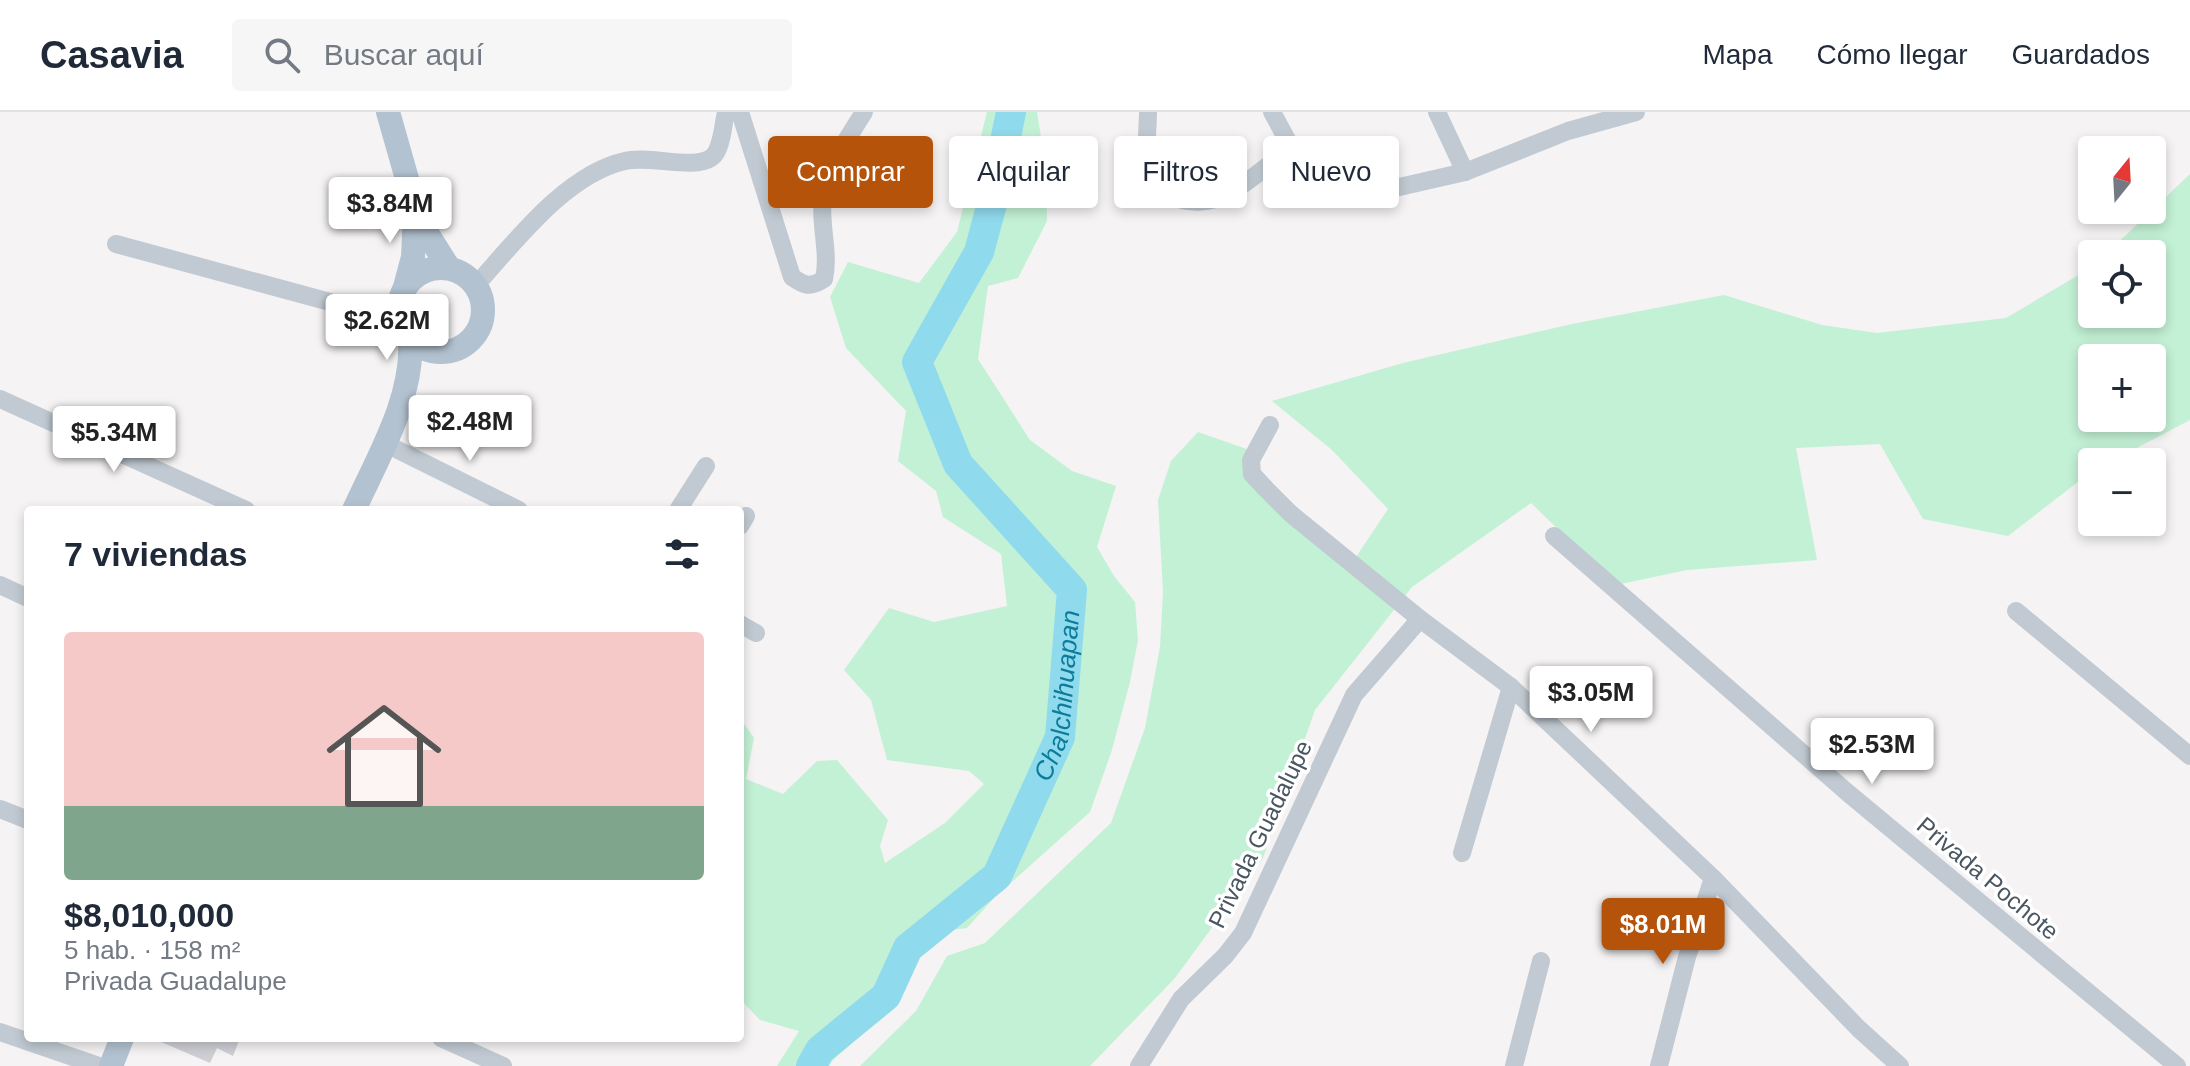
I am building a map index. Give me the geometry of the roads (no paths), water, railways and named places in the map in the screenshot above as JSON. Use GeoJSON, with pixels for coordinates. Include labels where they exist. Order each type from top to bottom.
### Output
{"type":"FeatureCollection","features":[{"type":"Feature","properties":{"kind":"main road"},"geometry":{"type":"LineString","coordinates":[[388,112],[415,207],[425,230],[449,268]]}},
{"type":"Feature","properties":{"kind":"main road"},"geometry":{"type":"LineString","coordinates":[[356,506],[406,388],[411,364],[398,309],[413,257],[415,207]]}},
{"type":"Feature","properties":{"kind":"main road"},"geometry":{"type":"LineString","coordinates":[[405,287],[424,271],[449,268],[460,272],[476,285],[483,304],[481,323],[471,340],[444,352],[422,367],[406,388]]}},
{"type":"Feature","properties":{"kind":"main road"},"geometry":{"type":"LineString","coordinates":[[405,330],[425,349],[444,352]]}},
{"type":"Feature","properties":{"kind":"main road"},"geometry":{"type":"LineString","coordinates":[[111,1066],[120,1042]]}},
{"type":"Feature","properties":{"kind":"street"},"geometry":{"type":"LineString","coordinates":[[476,285],[563,194],[603,168],[627,160],[656,159],[689,164],[711,158],[717,150],[726,112]]}},
{"type":"Feature","properties":{"kind":"street"},"geometry":{"type":"LineString","coordinates":[[740,112],[792,277],[805,286],[814,286],[824,279],[827,263],[822,197],[837,157],[864,112]]}},
{"type":"Feature","properties":{"kind":"street"},"geometry":{"type":"LineString","coordinates":[[1148,112],[1148,161],[1157,187],[1175,199],[1200,201],[1226,195],[1263,168]]}},
{"type":"Feature","properties":{"kind":"street"},"geometry":{"type":"LineString","coordinates":[[1272,112],[1285,136]]}},
{"type":"Feature","properties":{"kind":"street"},"geometry":{"type":"LineString","coordinates":[[1437,112],[1465,172]]}},
{"type":"Feature","properties":{"kind":"street"},"geometry":{"type":"LineString","coordinates":[[1399,187],[1465,172],[1568,131],[1636,112]]}},
{"type":"Feature","properties":{"kind":"street"},"geometry":{"type":"LineString","coordinates":[[116,244],[405,330]]}},
{"type":"Feature","properties":{"kind":"street"},"geometry":{"type":"LineString","coordinates":[[0,399],[237,506]]}},
{"type":"Feature","properties":{"kind":"street"},"geometry":{"type":"LineString","coordinates":[[1270,425],[1251,460],[1252,474],[1291,514],[1420,619],[1511,687],[1713,878],[1859,1029],[1900,1066]]}},
{"type":"Feature","properties":{"kind":"street"},"geometry":{"type":"LineString","coordinates":[[384,443],[511,506]]}},
{"type":"Feature","properties":{"kind":"street"},"geometry":{"type":"LineString","coordinates":[[681,506],[706,466]]}},
{"type":"Feature","properties":{"kind":"street","name":"Privada Pochote"},"geometry":{"type":"LineString","coordinates":[[1554,536],[1848,793],[2177,1066]]}},
{"type":"Feature","properties":{"kind":"street"},"geometry":{"type":"LineString","coordinates":[[0,585],[24,596]]}},
{"type":"Feature","properties":{"kind":"street"},"geometry":{"type":"LineString","coordinates":[[2016,611],[2190,756]]}},
{"type":"Feature","properties":{"kind":"street","name":"Privada Guadalupe"},"geometry":{"type":"LineString","coordinates":[[1139,1066],[1181,999],[1225,956],[1243,933],[1354,695],[1420,619]]}},
{"type":"Feature","properties":{"kind":"street"},"geometry":{"type":"LineString","coordinates":[[1462,853],[1511,687]]}},
{"type":"Feature","properties":{"kind":"street"},"geometry":{"type":"LineString","coordinates":[[0,809],[24,818]]}},
{"type":"Feature","properties":{"kind":"street"},"geometry":{"type":"LineString","coordinates":[[1659,1066],[1687,957],[1713,878]]}},
{"type":"Feature","properties":{"kind":"street"},"geometry":{"type":"LineString","coordinates":[[1514,1066],[1541,961]]}},
{"type":"Feature","properties":{"kind":"street"},"geometry":{"type":"LineString","coordinates":[[0,1032],[24,1040]]}},
{"type":"Feature","properties":{"kind":"street"},"geometry":{"type":"LineString","coordinates":[[29,1042],[99,1066]]}},
{"type":"Feature","properties":{"kind":"street"},"geometry":{"type":"LineString","coordinates":[[449,1042],[493,1064]]}},
{"type":"Feature","properties":{"kind":"waterway","name":"Chalchihuapan"},"geometry":{"type":"LineString","coordinates":[[811,1066],[820,1050],[886,996],[908,948],[997,876],[1060,737],[1072,590],[958,464],[917,362],[979,252],[1011,112]]}}]}
